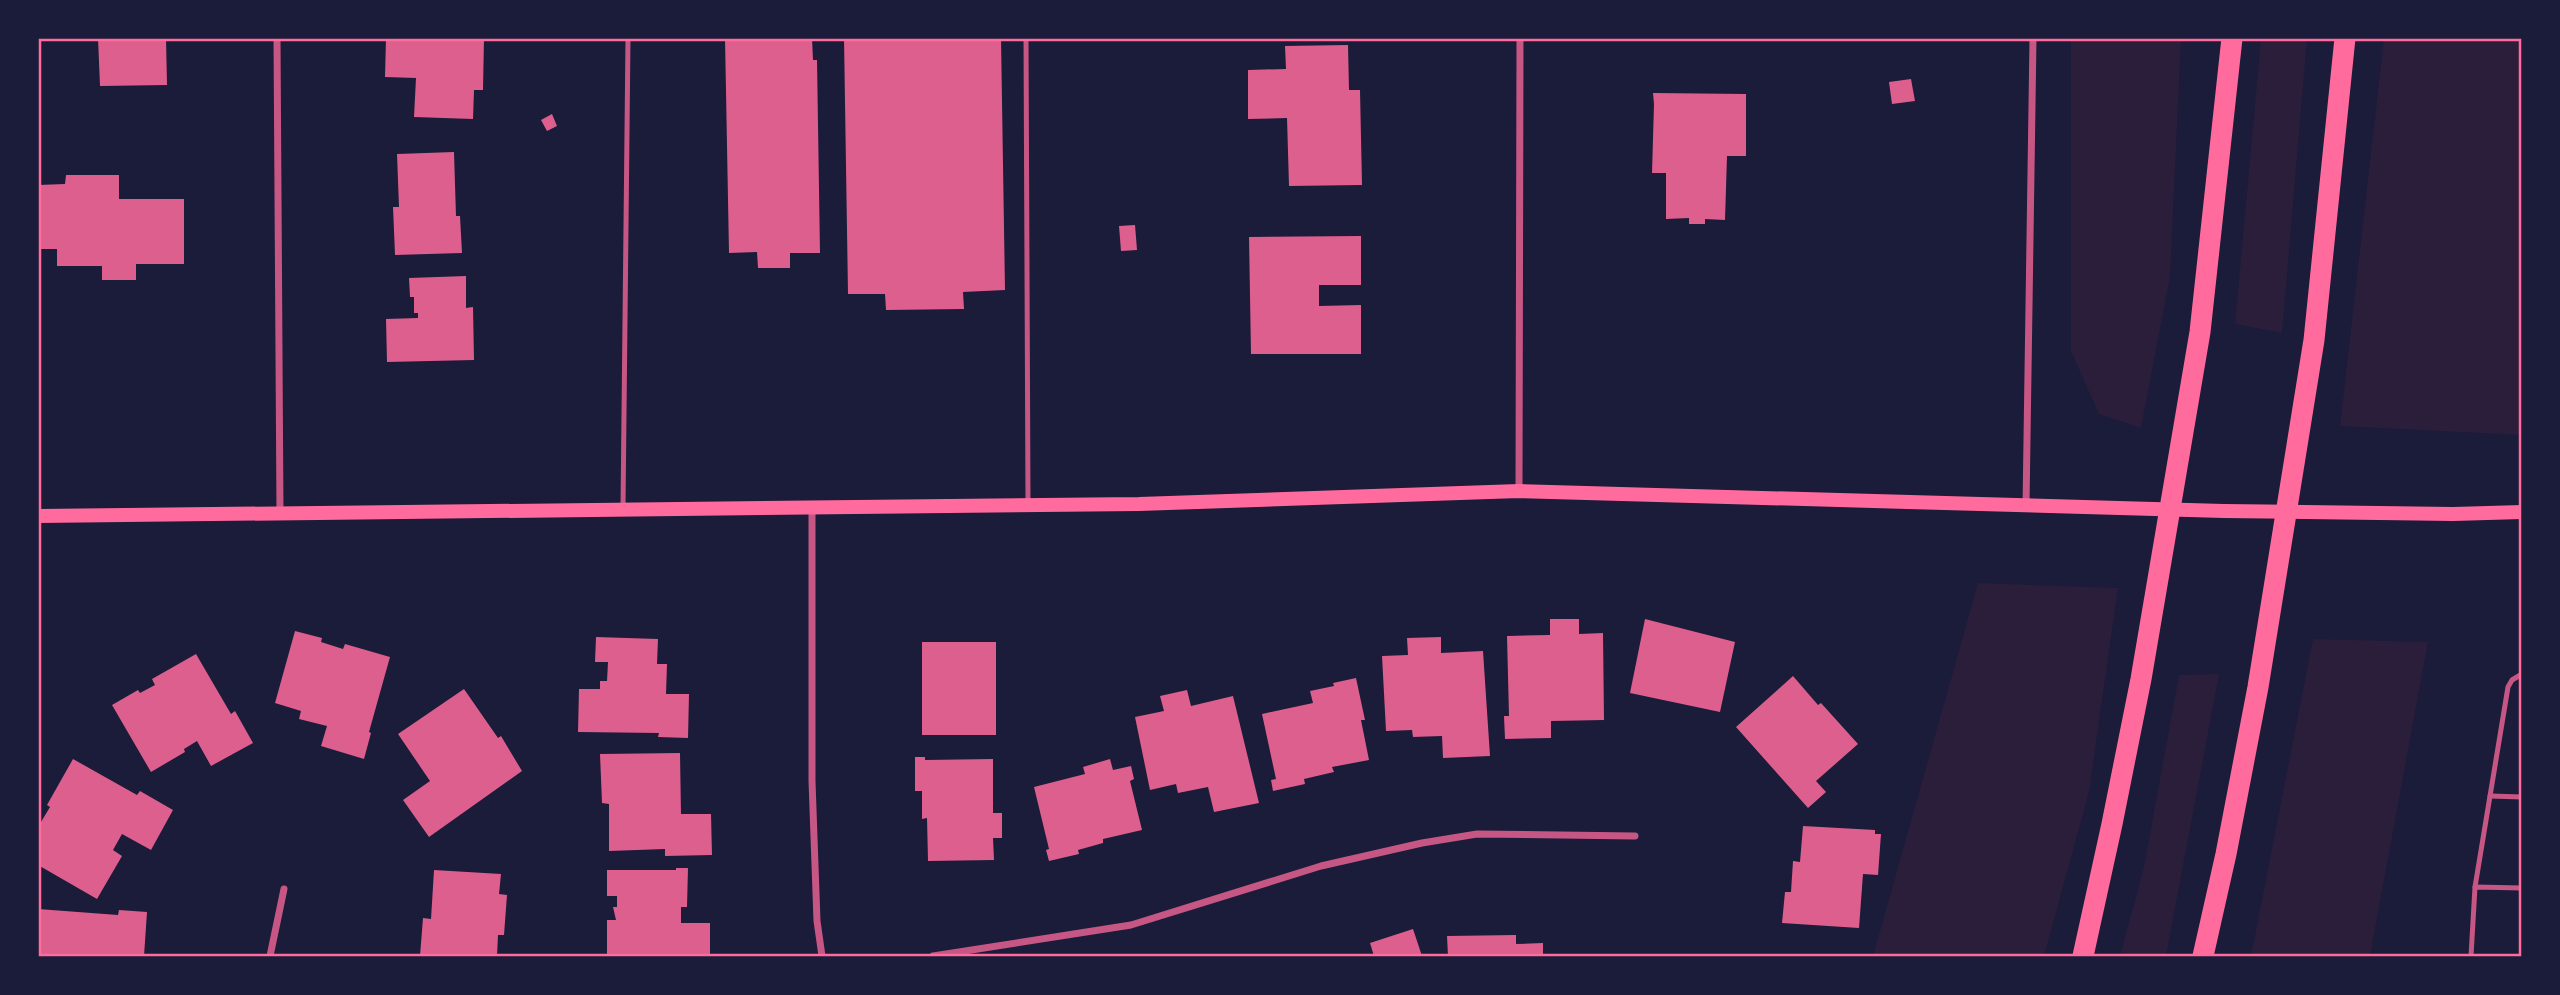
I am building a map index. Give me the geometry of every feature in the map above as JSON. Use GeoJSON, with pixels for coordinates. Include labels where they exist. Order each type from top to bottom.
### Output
{"type":"FeatureCollection","features":[{"type":"Feature","properties":{"kind":"highway"},"geometry":{"type":"LineString","coordinates":[[2082,957],[2141,679],[2200,332],[2232,38]]}},
{"type":"Feature","properties":{"kind":"highway"},"geometry":{"type":"LineString","coordinates":[[2203,957],[2258,687],[2314,340],[2345,38]]}},
{"type":"Feature","properties":{"kind":"main road"},"geometry":{"type":"LineString","coordinates":[[38,516],[1139,504],[1519,491],[2026,506],[2454,514],[2522,512]]}},
{"type":"Feature","properties":{"kind":"street"},"geometry":{"type":"LineString","coordinates":[[276,38],[280,513]]}},
{"type":"Feature","properties":{"kind":"street"},"geometry":{"type":"LineString","coordinates":[[1519,491],[1520,38]]}},
{"type":"Feature","properties":{"kind":"street"},"geometry":{"type":"LineString","coordinates":[[2026,506],[2034,38]]}},
{"type":"Feature","properties":{"kind":"street"},"geometry":{"type":"LineString","coordinates":[[811,507],[813,781],[817,920],[822,957]]}},
{"type":"Feature","properties":{"kind":"street"},"geometry":{"type":"LineString","coordinates":[[933,957],[1131,925],[1321,866],[1422,842],[1477,834],[1635,836]]}},
{"type":"Feature","properties":{"kind":"street"},"geometry":{"type":"LineString","coordinates":[[270,957],[284,889]]}},
{"type":"Feature","properties":{"kind":"lane"},"geometry":{"type":"LineString","coordinates":[[623,509],[628,38]]}},
{"type":"Feature","properties":{"kind":"lane"},"geometry":{"type":"LineString","coordinates":[[1026,38],[1028,505]]}},
{"type":"Feature","properties":{"kind":"lane"},"geometry":{"type":"LineString","coordinates":[[2471,957],[2475,887],[2508,687],[2512,680],[2522,674]]}},
{"type":"Feature","properties":{"kind":"lane"},"geometry":{"type":"LineString","coordinates":[[2490,796],[2522,797]]}},
{"type":"Feature","properties":{"kind":"lane"},"geometry":{"type":"LineString","coordinates":[[2475,887],[2522,888]]}},
{"type":"Feature","properties":{"kind":"shaded area"},"geometry":{"type":"Polygon","coordinates":[[[2384,38],[2521,39],[2521,435],[2340,426],[2384,38]]]}},
{"type":"Feature","properties":{"kind":"shaded area"},"geometry":{"type":"Polygon","coordinates":[[[2071,39],[2181,39],[2170,277],[2141,428],[2099,414],[2071,351],[2071,39]]]}},
{"type":"Feature","properties":{"kind":"shaded area"},"geometry":{"type":"Polygon","coordinates":[[[2261,39],[2307,39],[2282,333],[2235,324],[2261,39]]]}},
{"type":"Feature","properties":{"kind":"shaded area"},"geometry":{"type":"Polygon","coordinates":[[[1978,583],[2118,588],[2089,792],[2044,956],[1873,956],[1978,583]]]}},
{"type":"Feature","properties":{"kind":"shaded area"},"geometry":{"type":"Polygon","coordinates":[[[2313,639],[2428,642],[2370,956],[2251,956],[2313,639]]]}},
{"type":"Feature","properties":{"kind":"shaded area"},"geometry":{"type":"Polygon","coordinates":[[[2219,674],[2166,956],[2120,956],[2144,867],[2179,675],[2219,674]]]}},
{"type":"Feature","properties":{"kind":"building"},"geometry":{"type":"Polygon","coordinates":[[[98,38],[166,38],[167,85],[100,86],[98,38]]]}},
{"type":"Feature","properties":{"kind":"building"},"geometry":{"type":"Polygon","coordinates":[[[386,38],[484,38],[483,90],[474,90],[473,119],[414,117],[416,78],[385,77],[386,38]]]}},
{"type":"Feature","properties":{"kind":"building"},"geometry":{"type":"Polygon","coordinates":[[[725,38],[812,38],[813,60],[817,60],[820,253],[790,253],[790,268],[758,268],[757,252],[729,253],[725,38]]]}},
{"type":"Feature","properties":{"kind":"building"},"geometry":{"type":"Polygon","coordinates":[[[844,38],[1001,38],[1005,290],[963,292],[964,309],[886,310],[885,294],[848,294],[844,38]]]}},
{"type":"Feature","properties":{"kind":"building"},"geometry":{"type":"Polygon","coordinates":[[[1348,45],[1349,90],[1360,90],[1362,185],[1289,186],[1287,118],[1248,119],[1248,70],[1286,69],[1285,46],[1348,45]]]}},
{"type":"Feature","properties":{"kind":"building"},"geometry":{"type":"Polygon","coordinates":[[[1911,79],[1915,101],[1892,104],[1889,82],[1911,79]]]}},
{"type":"Feature","properties":{"kind":"building"},"geometry":{"type":"Polygon","coordinates":[[[1653,93],[1746,94],[1746,156],[1727,156],[1725,220],[1705,219],[1705,224],[1689,224],[1689,218],[1666,219],[1666,173],[1652,173],[1653,93]]]}},
{"type":"Feature","properties":{"kind":"building"},"geometry":{"type":"Polygon","coordinates":[[[552,114],[557,126],[547,131],[541,120],[552,114]]]}},
{"type":"Feature","properties":{"kind":"building"},"geometry":{"type":"Polygon","coordinates":[[[454,152],[456,216],[460,216],[462,253],[395,255],[393,207],[399,207],[397,154],[454,152]]]}},
{"type":"Feature","properties":{"kind":"building"},"geometry":{"type":"Polygon","coordinates":[[[66,175],[119,175],[119,199],[184,199],[184,264],[136,264],[136,280],[102,280],[102,266],[57,266],[57,249],[38,249],[38,185],[65,184],[66,175]]]}},
{"type":"Feature","properties":{"kind":"building"},"geometry":{"type":"Polygon","coordinates":[[[1135,225],[1137,250],[1121,251],[1119,226],[1135,225]]]}},
{"type":"Feature","properties":{"kind":"building"},"geometry":{"type":"Polygon","coordinates":[[[1361,236],[1361,285],[1319,285],[1319,306],[1361,305],[1361,354],[1251,354],[1249,237],[1361,236]]]}},
{"type":"Feature","properties":{"kind":"building"},"geometry":{"type":"Polygon","coordinates":[[[466,276],[466,308],[473,307],[474,360],[387,362],[386,319],[418,318],[418,313],[414,313],[414,297],[410,297],[409,278],[466,276]]]}},
{"type":"Feature","properties":{"kind":"building"},"geometry":{"type":"Polygon","coordinates":[[[1550,619],[1579,619],[1579,634],[1603,633],[1604,720],[1551,721],[1551,738],[1505,739],[1504,716],[1509,716],[1507,636],[1550,635],[1550,619]]]}},
{"type":"Feature","properties":{"kind":"building"},"geometry":{"type":"Polygon","coordinates":[[[1645,619],[1735,642],[1720,712],[1630,693],[1645,619]]]}},
{"type":"Feature","properties":{"kind":"building"},"geometry":{"type":"Polygon","coordinates":[[[295,631],[322,638],[321,642],[343,649],[345,644],[390,657],[364,759],[321,746],[327,726],[299,719],[301,711],[275,703],[295,631]]]}},
{"type":"Feature","properties":{"kind":"building"},"geometry":{"type":"Polygon","coordinates":[[[596,637],[658,639],[657,664],[667,664],[666,694],[689,694],[688,738],[658,737],[659,733],[578,732],[579,689],[600,689],[600,681],[607,681],[608,662],[595,662],[596,637]]]}},
{"type":"Feature","properties":{"kind":"building"},"geometry":{"type":"Polygon","coordinates":[[[1441,637],[1441,653],[1483,651],[1490,756],[1443,758],[1442,736],[1413,737],[1412,730],[1386,731],[1382,656],[1408,655],[1407,638],[1441,637]]]}},
{"type":"Feature","properties":{"kind":"building"},"geometry":{"type":"Polygon","coordinates":[[[922,642],[996,642],[996,735],[922,735],[922,642]]]}},
{"type":"Feature","properties":{"kind":"building"},"geometry":{"type":"Polygon","coordinates":[[[196,654],[231,714],[235,711],[253,743],[211,766],[197,741],[184,749],[185,752],[151,772],[112,705],[138,690],[140,693],[155,685],[152,679],[196,654]]]}},
{"type":"Feature","properties":{"kind":"building"},"geometry":{"type":"Polygon","coordinates":[[[1793,676],[1858,744],[1816,781],[1826,792],[1808,808],[1736,727],[1793,676]]]}},
{"type":"Feature","properties":{"kind":"building"},"geometry":{"type":"Polygon","coordinates":[[[1356,678],[1365,720],[1361,720],[1369,760],[1332,767],[1334,772],[1304,779],[1305,784],[1273,791],[1271,780],[1276,779],[1262,714],[1313,703],[1310,691],[1356,678]]]}},
{"type":"Feature","properties":{"kind":"building"},"geometry":{"type":"Polygon","coordinates":[[[464,689],[498,738],[501,736],[522,771],[429,837],[403,800],[430,781],[398,734],[464,689]]]}},
{"type":"Feature","properties":{"kind":"building"},"geometry":{"type":"Polygon","coordinates":[[[1187,690],[1191,706],[1233,696],[1259,803],[1214,812],[1208,787],[1178,793],[1176,784],[1150,790],[1135,717],[1164,711],[1160,696],[1187,690]]]}},
{"type":"Feature","properties":{"kind":"building"},"geometry":{"type":"Polygon","coordinates":[[[680,753],[681,814],[711,814],[712,855],[665,856],[665,849],[609,851],[609,804],[602,803],[600,754],[680,753]]]}},
{"type":"Feature","properties":{"kind":"building"},"geometry":{"type":"Polygon","coordinates":[[[915,757],[925,757],[925,760],[993,759],[993,813],[1002,813],[1002,838],[993,838],[994,860],[928,861],[927,818],[922,819],[922,791],[915,791],[915,757]]]}},
{"type":"Feature","properties":{"kind":"building"},"geometry":{"type":"Polygon","coordinates":[[[73,759],[137,795],[140,791],[173,810],[151,850],[122,834],[113,850],[122,856],[97,899],[38,865],[38,827],[73,759]]]}},
{"type":"Feature","properties":{"kind":"building"},"geometry":{"type":"Polygon","coordinates":[[[1110,759],[1113,770],[1131,766],[1134,779],[1130,781],[1142,830],[1103,839],[1103,843],[1078,850],[1079,854],[1049,861],[1046,850],[1049,849],[1034,787],[1085,774],[1083,767],[1110,759]]]}},
{"type":"Feature","properties":{"kind":"building"},"geometry":{"type":"Polygon","coordinates":[[[1803,826],[1875,830],[1875,834],[1881,834],[1878,875],[1863,874],[1859,928],[1782,923],[1785,892],[1791,892],[1793,861],[1800,862],[1803,826]]]}},
{"type":"Feature","properties":{"kind":"building"},"geometry":{"type":"Polygon","coordinates":[[[688,868],[687,907],[681,907],[681,923],[710,923],[710,956],[607,956],[607,920],[616,920],[613,907],[617,907],[617,896],[607,896],[607,870],[688,868]]]}},
{"type":"Feature","properties":{"kind":"building"},"geometry":{"type":"Polygon","coordinates":[[[434,870],[501,874],[499,894],[507,895],[504,935],[498,935],[497,956],[420,956],[423,918],[431,919],[434,870]]]}},
{"type":"Feature","properties":{"kind":"building"},"geometry":{"type":"Polygon","coordinates":[[[38,909],[118,915],[119,910],[147,912],[144,956],[38,956],[38,909]]]}},
{"type":"Feature","properties":{"kind":"building"},"geometry":{"type":"Polygon","coordinates":[[[1413,929],[1422,956],[1374,956],[1370,943],[1413,929]]]}},
{"type":"Feature","properties":{"kind":"building"},"geometry":{"type":"Polygon","coordinates":[[[1516,935],[1516,944],[1543,943],[1543,956],[1448,956],[1447,936],[1516,935]]]}}]}
